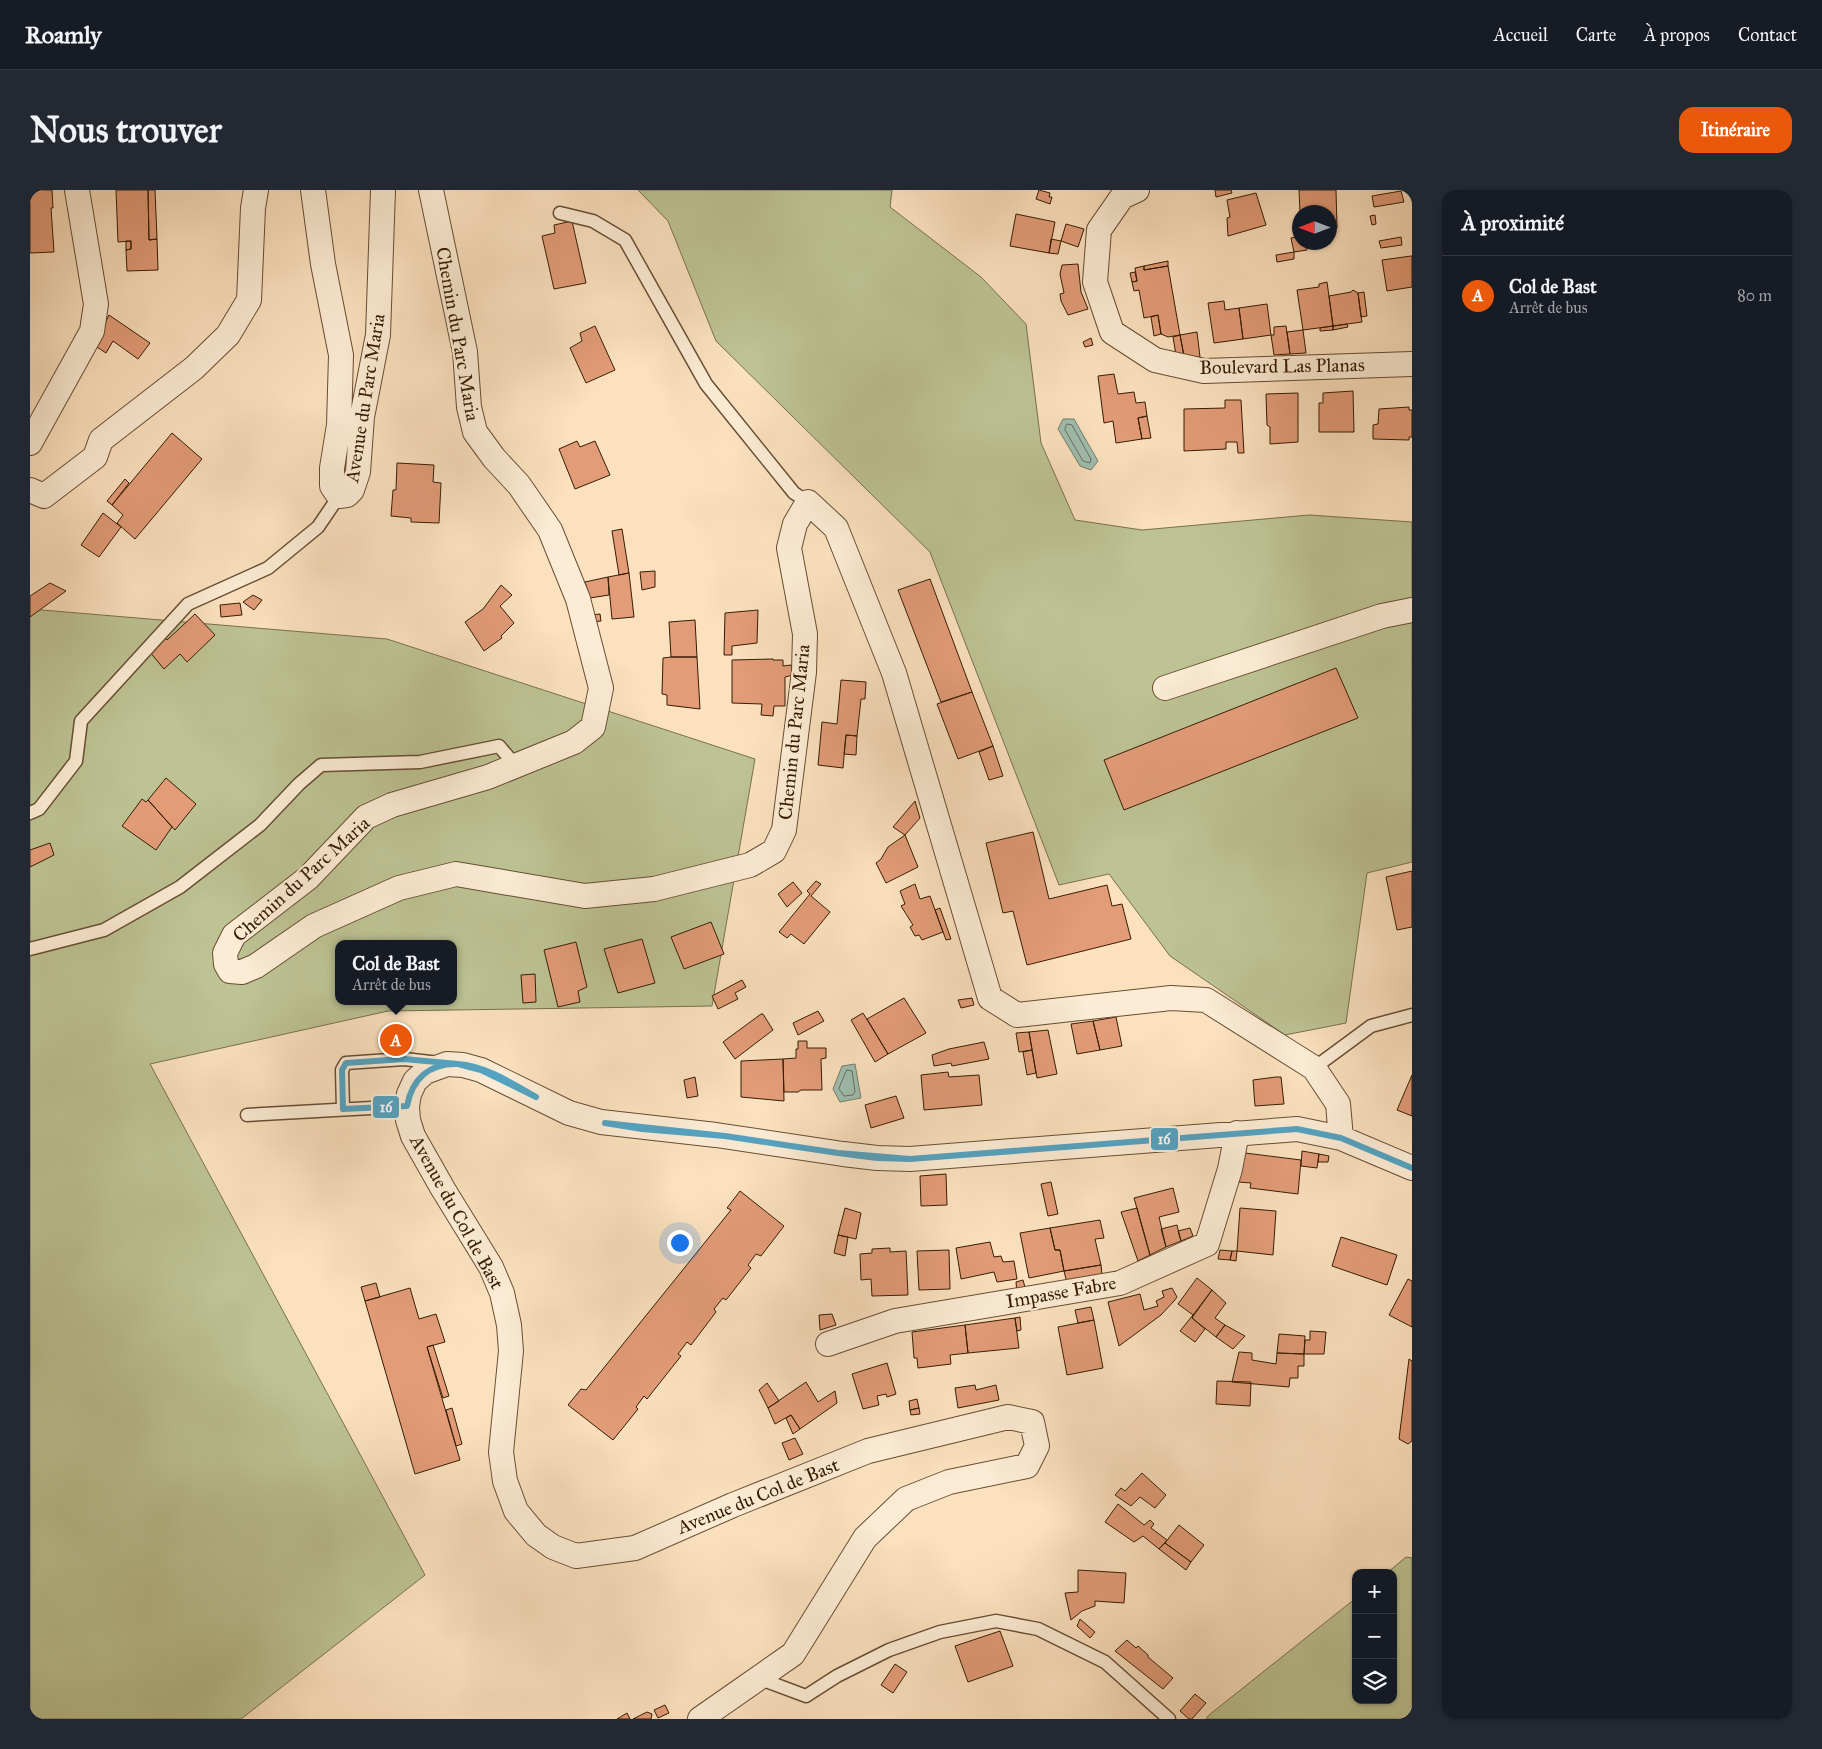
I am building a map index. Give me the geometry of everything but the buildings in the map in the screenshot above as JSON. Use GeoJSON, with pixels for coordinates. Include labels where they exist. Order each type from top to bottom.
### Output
{"type":"FeatureCollection","features":[{"type":"Feature","properties":{"kind":"street"},"geometry":{"type":"LineString","coordinates":[[30,443],[92,332],[96,304],[77,190]]}},
{"type":"Feature","properties":{"kind":"street"},"geometry":{"type":"LineString","coordinates":[[30,490],[44,496],[66,480],[95,457],[101,440],[194,368],[228,336],[249,300],[253,208],[256,190]]}},
{"type":"Feature","properties":{"kind":"street","name":"Avenue du Parc Maria"},"geometry":{"type":"LineString","coordinates":[[313,190],[323,264],[341,356],[339,425],[332,468],[332,486],[339,496],[347,495],[352,490],[358,472],[362,417],[378,336],[383,190]]}},
{"type":"Feature","properties":{"kind":"street","name":"Chemin du Parc Maria"},"geometry":{"type":"LineString","coordinates":[[431,190],[465,352],[469,407],[475,432],[494,458],[519,485],[550,530],[578,599],[601,688],[593,727],[574,742],[516,766],[488,777],[392,805],[366,817],[308,878],[234,935],[224,953],[226,964],[230,971],[242,972],[256,966],[314,926],[399,888],[456,874],[585,896],[654,888],[750,865],[774,851],[784,830],[804,672],[805,634],[789,548],[795,524],[808,502]]}},
{"type":"Feature","properties":{"kind":"street","name":"Boulevard Las Planas"},"geometry":{"type":"LineString","coordinates":[[1137,190],[1122,197],[1100,230],[1095,282],[1112,332],[1155,360],[1204,371],[1412,364]]}},
{"type":"Feature","properties":{"kind":"street"},"geometry":{"type":"LineString","coordinates":[[808,502],[836,528],[894,673],[990,998],[1017,1015],[1171,998],[1206,1000],[1314,1068],[1338,1104],[1342,1138]]}},
{"type":"Feature","properties":{"kind":"street"},"geometry":{"type":"LineString","coordinates":[[1165,688],[1382,616],[1412,610]]}},
{"type":"Feature","properties":{"kind":"street"},"geometry":{"type":"LineString","coordinates":[[446,1064],[463,1065],[481,1070],[569,1113],[601,1122],[716,1135],[878,1158],[910,1159],[1297,1129],[1342,1138],[1412,1168]]}},
{"type":"Feature","properties":{"kind":"street","name":"Avenue du Col de Bast"},"geometry":{"type":"LineString","coordinates":[[446,1064],[425,1072],[415,1081],[409,1094],[407,1106],[408,1120],[414,1136],[442,1189],[491,1268],[502,1292],[509,1324],[511,1351],[501,1452],[505,1481],[516,1511],[536,1535],[553,1547],[576,1556],[635,1548],[733,1505],[868,1451],[1008,1417],[1032,1422],[1037,1446],[1027,1466],[949,1482],[906,1499],[865,1538],[793,1654],[700,1719]]}},
{"type":"Feature","properties":{"kind":"street","name":"Impasse Fabre"},"geometry":{"type":"LineString","coordinates":[[828,1344],[895,1321],[1120,1283],[1207,1244],[1230,1169],[1237,1133]]}},
{"type":"Feature","properties":{"kind":"lane"},"geometry":{"type":"LineString","coordinates":[[560,213],[593,221],[625,240],[706,384],[794,493],[808,502]]}},
{"type":"Feature","properties":{"kind":"lane"},"geometry":{"type":"LineString","coordinates":[[30,813],[39,809],[76,761],[81,721],[188,604],[268,568],[318,527],[339,496]]}},
{"type":"Feature","properties":{"kind":"lane"},"geometry":{"type":"LineString","coordinates":[[30,949],[104,930],[180,887],[260,824],[299,784],[321,765],[420,762],[499,746],[516,766]]}},
{"type":"Feature","properties":{"kind":"lane"},"geometry":{"type":"LineString","coordinates":[[1314,1068],[1370,1026],[1412,1016]]}},
{"type":"Feature","properties":{"kind":"lane"},"geometry":{"type":"LineString","coordinates":[[343,1109],[342,1070],[346,1063],[404,1058],[446,1064]]}},
{"type":"Feature","properties":{"kind":"lane"},"geometry":{"type":"LineString","coordinates":[[247,1115],[407,1106]]}},
{"type":"Feature","properties":{"kind":"lane"},"geometry":{"type":"LineString","coordinates":[[758,1678],[806,1696],[837,1676],[890,1650],[940,1632],[996,1621],[1038,1629],[1106,1662],[1169,1719]]}},
{"type":"Feature","properties":{"kind":"green space"},"geometry":{"type":"Polygon","coordinates":[[[638,190],[892,190],[890,207],[981,277],[1026,324],[1041,443],[1075,520],[1142,530],[1309,515],[1412,522],[1412,862],[1367,873],[1346,1023],[1285,1035],[1170,956],[1109,874],[1059,885],[930,552],[716,341],[668,221],[638,190]]]}},
{"type":"Feature","properties":{"kind":"green space"},"geometry":{"type":"Polygon","coordinates":[[[30,609],[387,639],[755,759],[712,1006],[388,1011],[150,1064],[425,1575],[241,1719],[30,1719],[30,609]]]}},
{"type":"Feature","properties":{"kind":"green space"},"geometry":{"type":"Polygon","coordinates":[[[1406,1557],[1412,1558],[1412,1719],[1206,1719],[1352,1601],[1352,1704],[1397,1704],[1397,1569],[1392,1569],[1406,1557]]]}},
{"type":"Feature","properties":{"kind":"water"},"geometry":{"type":"Polygon","coordinates":[[[1063,419],[1074,419],[1098,461],[1091,470],[1080,466],[1058,429],[1063,419]]]}},
{"type":"Feature","properties":{"kind":"water"},"geometry":{"type":"Polygon","coordinates":[[[855,1064],[861,1098],[840,1102],[833,1089],[842,1066],[855,1064]]]}},
{"type":"Feature","properties":{"kind":"transit line","name":"16"},"geometry":{"type":"LineString","coordinates":[[404,1059],[458,1064],[438,1066],[424,1074],[413,1088],[407,1106],[343,1109],[342,1070],[346,1063],[404,1059]]}},
{"type":"Feature","properties":{"kind":"transit line","name":"16"},"geometry":{"type":"LineString","coordinates":[[458,1064],[468,1065],[489,1072],[536,1097]]}},
{"type":"Feature","properties":{"kind":"transit line","name":"16"},"geometry":{"type":"LineString","coordinates":[[458,1064],[481,1070],[536,1097]]}},
{"type":"Feature","properties":{"kind":"transit line","name":"16"},"geometry":{"type":"LineString","coordinates":[[605,1123],[725,1136]]}},
{"type":"Feature","properties":{"kind":"transit line","name":"16"},"geometry":{"type":"LineString","coordinates":[[605,1123],[642,1129],[725,1136]]}},
{"type":"Feature","properties":{"kind":"transit line","name":"16"},"geometry":{"type":"LineString","coordinates":[[910,1159],[1297,1129],[1341,1138],[1412,1168]]}},
{"type":"Feature","properties":{"kind":"transit line","name":"16"},"geometry":{"type":"LineString","coordinates":[[725,1136],[778,1144]]}},
{"type":"Feature","properties":{"kind":"transit line","name":"16"},"geometry":{"type":"LineString","coordinates":[[725,1136],[778,1144]]}},
{"type":"Feature","properties":{"kind":"transit line","name":"16"},"geometry":{"type":"LineString","coordinates":[[778,1144],[838,1153]]}},
{"type":"Feature","properties":{"kind":"transit line","name":"16"},"geometry":{"type":"LineString","coordinates":[[778,1144],[838,1153]]}},
{"type":"Feature","properties":{"kind":"transit line","name":"16"},"geometry":{"type":"LineString","coordinates":[[838,1153],[910,1159]]}},
{"type":"Feature","properties":{"kind":"transit line","name":"16"},"geometry":{"type":"LineString","coordinates":[[838,1153],[877,1158],[910,1159]]}},
{"type":"Feature","properties":{"kind":"place","name":"Col de Bast"},"geometry":{"type":"Point","coordinates":[396,1040]}}]}
